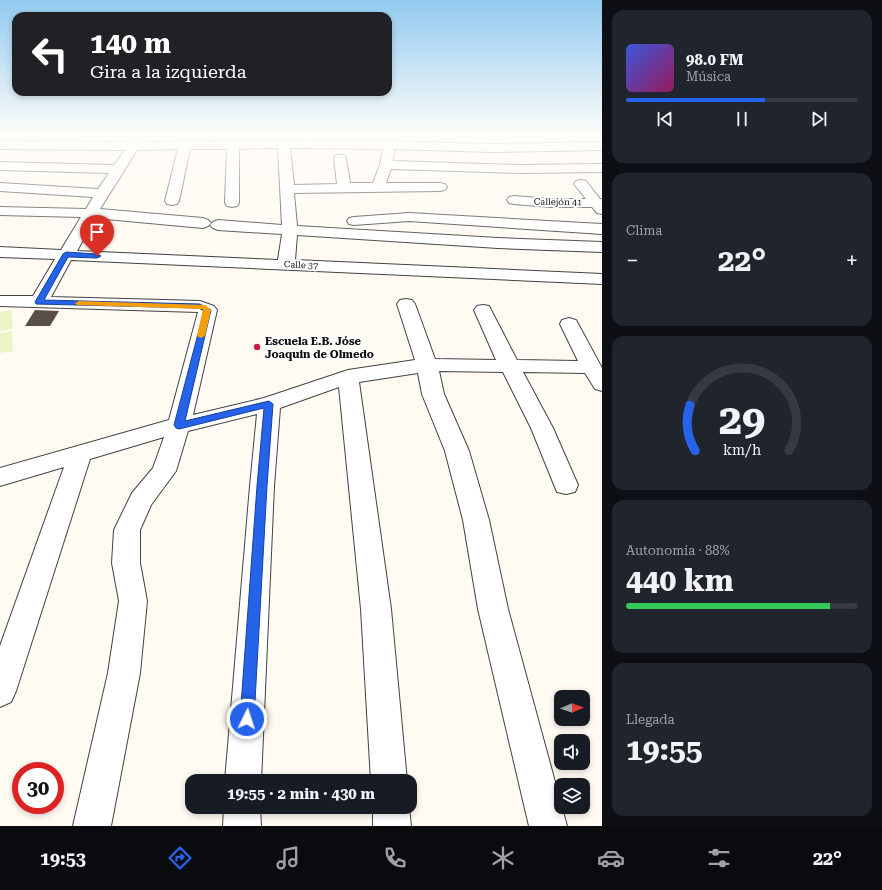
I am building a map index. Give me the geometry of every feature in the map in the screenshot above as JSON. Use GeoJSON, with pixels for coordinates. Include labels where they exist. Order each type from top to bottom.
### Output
{"type":"FeatureCollection","features":[{"type":"Feature","properties":{"kind":"street"},"geometry":{"type":"LineString","coordinates":[[39,302],[102,192],[115,174]]}},
{"type":"Feature","properties":{"kind":"street"},"geometry":{"type":"LineString","coordinates":[[172,201],[178,174]]}},
{"type":"Feature","properties":{"kind":"street"},"geometry":{"type":"LineString","coordinates":[[232,203],[233,174]]}},
{"type":"Feature","properties":{"kind":"street"},"geometry":{"type":"LineString","coordinates":[[285,174],[290,230],[286,265]]}},
{"type":"Feature","properties":{"kind":"street"},"geometry":{"type":"LineString","coordinates":[[342,174],[344,188]]}},
{"type":"Feature","properties":{"kind":"street"},"geometry":{"type":"LineString","coordinates":[[378,187],[383,174]]}},
{"type":"Feature","properties":{"kind":"street"},"geometry":{"type":"LineString","coordinates":[[581,184],[600,205]]}},
{"type":"Feature","properties":{"kind":"street"},"geometry":{"type":"LineString","coordinates":[[0,187],[102,192]]}},
{"type":"Feature","properties":{"kind":"street"},"geometry":{"type":"LineString","coordinates":[[286,189],[440,187]]}},
{"type":"Feature","properties":{"kind":"street","name":"Callejón 41"},"geometry":{"type":"LineString","coordinates":[[514,200],[600,205]]}},
{"type":"Feature","properties":{"kind":"street"},"geometry":{"type":"LineString","coordinates":[[0,211],[90,213],[290,230],[393,235],[498,243],[602,247]]}},
{"type":"Feature","properties":{"kind":"street"},"geometry":{"type":"LineString","coordinates":[[320,220],[372,221],[409,216],[491,223],[602,229]]}},
{"type":"Feature","properties":{"kind":"street","name":"Calle 37"},"geometry":{"type":"LineString","coordinates":[[0,252],[602,279]]}},
{"type":"Feature","properties":{"kind":"street"},"geometry":{"type":"LineString","coordinates":[[0,301],[200,306],[208,310],[179,425],[164,471],[141,500],[127,530],[126,563],[133,601],[124,673],[92,826]]}},
{"type":"Feature","properties":{"kind":"street"},"geometry":{"type":"LineString","coordinates":[[406,304],[427,365],[433,394],[457,451],[476,520],[493,609],[548,826]]}},
{"type":"Feature","properties":{"kind":"street"},"geometry":{"type":"LineString","coordinates":[[483,310],[509,365],[542,428],[566,485]]}},
{"type":"Feature","properties":{"kind":"street"},"geometry":{"type":"LineString","coordinates":[[569,324],[591,367],[602,384]]}},
{"type":"Feature","properties":{"kind":"street"},"geometry":{"type":"LineString","coordinates":[[0,477],[179,425],[269,404],[348,378],[427,365],[591,367]]}},
{"type":"Feature","properties":{"kind":"street"},"geometry":{"type":"LineString","coordinates":[[348,378],[376,609],[388,774]]}},
{"type":"Feature","properties":{"kind":"street"},"geometry":{"type":"LineString","coordinates":[[244,774],[262,486],[269,404]]}},
{"type":"Feature","properties":{"kind":"street"},"geometry":{"type":"LineString","coordinates":[[0,690],[80,454]]}},
{"type":"Feature","properties":{"kind":"street"},"geometry":{"type":"LineString","coordinates":[[242,814],[242,826]]}},
{"type":"Feature","properties":{"kind":"street"},"geometry":{"type":"LineString","coordinates":[[391,814],[392,826]]}},
{"type":"Feature","properties":{"kind":"green space"},"geometry":{"type":"Polygon","coordinates":[[[12,310],[13,329],[0,331],[0,312],[12,310]]]}},
{"type":"Feature","properties":{"kind":"green space"},"geometry":{"type":"Polygon","coordinates":[[[12,331],[13,351],[0,353],[0,333],[12,331]]]}},
{"type":"Feature","properties":{"kind":"building"},"geometry":{"type":"Polygon","coordinates":[[[35,310],[59,311],[50,326],[25,326],[35,310]]]}},
{"type":"Feature","properties":{"kind":"slow traffic"},"geometry":{"type":"LineString","coordinates":[[79,303],[205,307],[208,310],[201,336]]}},
{"type":"Feature","properties":{"kind":"place","name":"Escuela E.B. Jóse Joaquin de Olmedo"},"geometry":{"type":"Point","coordinates":[257,347]}},
{"type":"Feature","properties":{"kind":"route"},"geometry":{"type":"LineString","coordinates":[[97,256],[66,254],[39,302],[200,306],[205,307],[208,310],[179,425],[269,404],[262,486],[247,719]]}}]}
